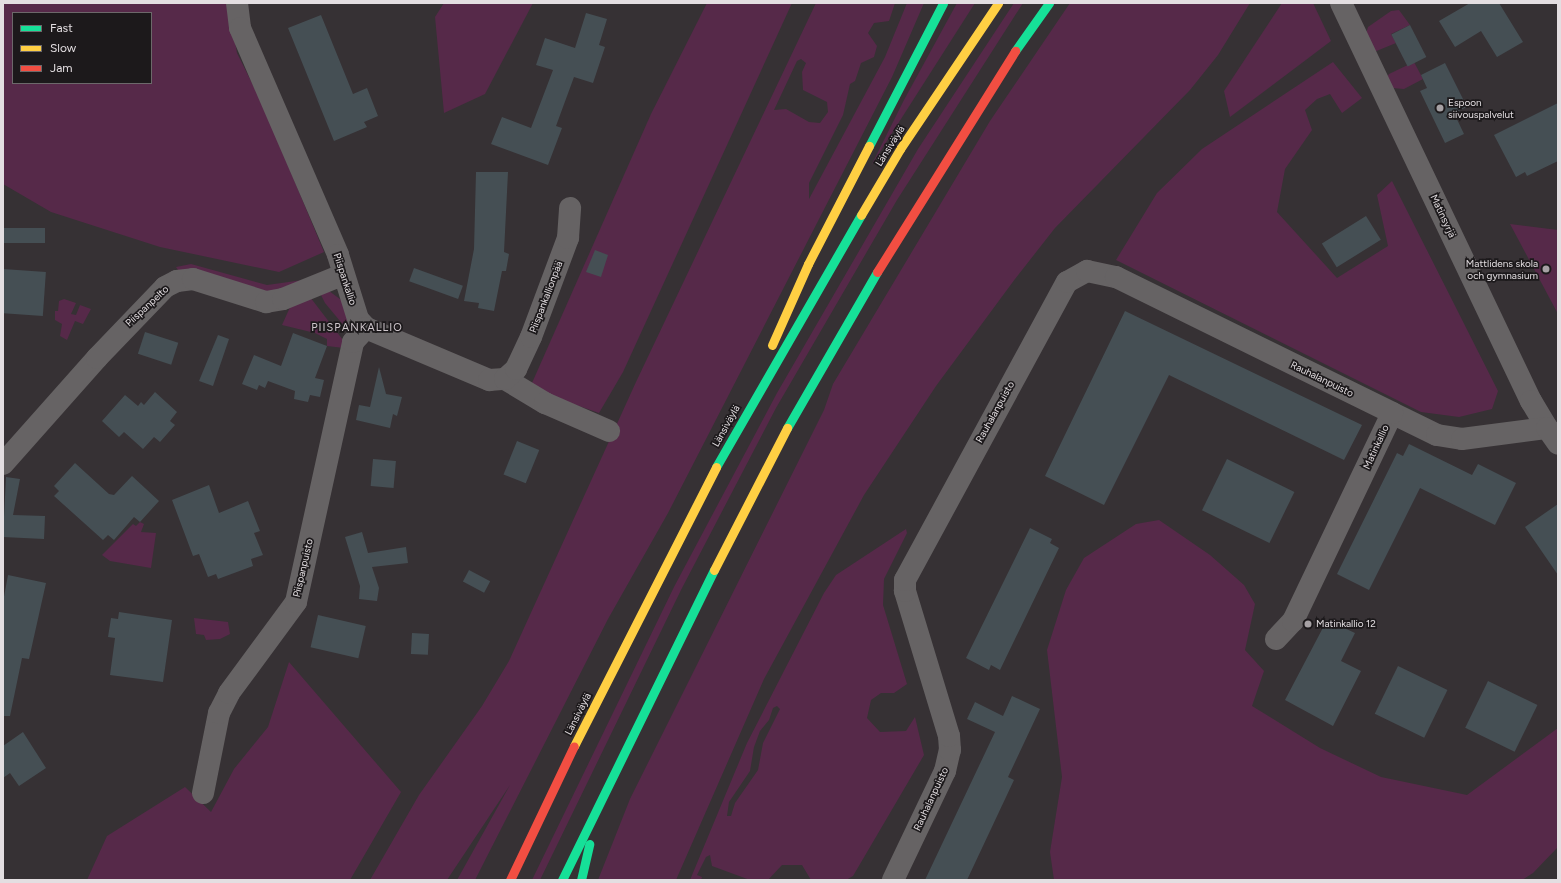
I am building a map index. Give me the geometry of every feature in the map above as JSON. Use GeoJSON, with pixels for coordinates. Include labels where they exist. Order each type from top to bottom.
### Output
{"type":"FeatureCollection","features":[{"type":"Feature","properties":{"kind":"highway"},"geometry":{"type":"LineString","coordinates":[[735,430],[808,264],[943,3]]}},
{"type":"Feature","properties":{"kind":"highway","name":"Länsiväylä"},"geometry":{"type":"LineString","coordinates":[[510,880],[567,759],[735,430],[900,149],[998,3]]}},
{"type":"Feature","properties":{"kind":"highway"},"geometry":{"type":"LineString","coordinates":[[562,880],[705,588],[812,381],[913,210],[997,77],[1049,3]]}},
{"type":"Feature","properties":{"kind":"highway"},"geometry":{"type":"LineString","coordinates":[[514,846],[567,759]]}},
{"type":"Feature","properties":{"kind":"highway"},"geometry":{"type":"LineString","coordinates":[[581,880],[597,808]]}},
{"type":"Feature","properties":{"kind":"street","name":"Piispankallio"},"geometry":{"type":"LineString","coordinates":[[237,3],[240,28],[338,255],[342,275],[358,319],[366,328]]}},
{"type":"Feature","properties":{"kind":"street","name":"Matinsyrjä"},"geometry":{"type":"LineString","coordinates":[[1341,3],[1531,401],[1553,436]]}},
{"type":"Feature","properties":{"kind":"street","name":"Piispankallionpää"},"geometry":{"type":"LineString","coordinates":[[505,379],[516,369],[534,330],[568,238],[570,208]]}},
{"type":"Feature","properties":{"kind":"street","name":"Rauhalanpuisto"},"geometry":{"type":"LineString","coordinates":[[893,880],[945,771],[950,750],[949,736],[905,591],[905,580],[1068,282],[1087,271],[1116,277],[1392,413]]}},
{"type":"Feature","properties":{"kind":"street","name":"Piispanpelto"},"geometry":{"type":"LineString","coordinates":[[3,464],[121,332],[165,287],[177,281],[193,279],[266,302],[283,299],[342,275]]}},
{"type":"Feature","properties":{"kind":"street"},"geometry":{"type":"LineString","coordinates":[[366,328],[489,380],[505,379],[545,404],[609,431]]}},
{"type":"Feature","properties":{"kind":"street","name":"Piispanpuisto"},"geometry":{"type":"LineString","coordinates":[[203,793],[219,713],[229,693],[296,602],[353,342],[366,328]]}},
{"type":"Feature","properties":{"kind":"street","name":"Matinkallio"},"geometry":{"type":"LineString","coordinates":[[1276,639],[1293,621],[1392,413],[1437,435],[1462,439],[1553,436]]}},
{"type":"Feature","properties":{"kind":"shaded area"},"geometry":{"type":"Polygon","coordinates":[[[3,3],[228,3],[237,53],[262,103],[324,252],[279,272],[160,247],[51,212],[3,184],[3,3]]]}},
{"type":"Feature","properties":{"kind":"shaded area"},"geometry":{"type":"Polygon","coordinates":[[[444,3],[533,3],[485,94],[444,113],[435,17],[444,3]]]}},
{"type":"Feature","properties":{"kind":"shaded area"},"geometry":{"type":"Polygon","coordinates":[[[707,3],[792,3],[623,372],[599,413],[544,394],[532,383],[651,114],[707,3]]]}},
{"type":"Feature","properties":{"kind":"shaded area"},"geometry":{"type":"Polygon","coordinates":[[[816,3],[895,3],[889,21],[874,23],[868,33],[877,46],[874,57],[861,63],[855,81],[850,84],[843,115],[809,183],[809,199],[885,57],[907,3],[924,3],[892,77],[668,513],[608,619],[475,880],[457,880],[510,785],[447,880],[370,880],[419,795],[482,706],[509,661],[636,382],[816,3]],[[801,59],[797,61],[774,110],[786,109],[809,122],[820,123],[828,112],[827,102],[803,90],[802,72],[806,63],[801,59]]]}},
{"type":"Feature","properties":{"kind":"shaded area"},"geometry":{"type":"Polygon","coordinates":[[[957,3],[975,3],[871,166],[904,100],[957,3]]]}},
{"type":"Feature","properties":{"kind":"shaded area"},"geometry":{"type":"Polygon","coordinates":[[[1014,3],[1023,3],[897,200],[776,408],[681,590],[540,880],[532,880],[674,587],[777,393],[918,149],[1014,3]]]}},
{"type":"Feature","properties":{"kind":"shaded area"},"geometry":{"type":"Polygon","coordinates":[[[1070,3],[1250,3],[1218,55],[1190,90],[1055,228],[1015,279],[936,386],[864,495],[764,679],[676,880],[598,880],[630,799],[824,410],[833,384],[990,121],[1070,3]]]}},
{"type":"Feature","properties":{"kind":"shaded area"},"geometry":{"type":"Polygon","coordinates":[[[1282,3],[1313,3],[1331,41],[1230,117],[1224,91],[1282,3]]]}},
{"type":"Feature","properties":{"kind":"shaded area"},"geometry":{"type":"Polygon","coordinates":[[[1399,10],[1410,25],[1391,34],[1396,43],[1374,52],[1366,34],[1368,27],[1391,11],[1399,10]]]}},
{"type":"Feature","properties":{"kind":"shaded area"},"geometry":{"type":"Polygon","coordinates":[[[1333,62],[1362,98],[1342,113],[1330,94],[1317,99],[1305,110],[1312,130],[1285,169],[1277,212],[1337,278],[1388,246],[1377,195],[1392,181],[1498,391],[1492,409],[1459,417],[1421,412],[1116,260],[1157,193],[1202,149],[1333,62]]]}},
{"type":"Feature","properties":{"kind":"shaded area"},"geometry":{"type":"Polygon","coordinates":[[[1414,62],[1423,79],[1404,89],[1392,88],[1387,77],[1389,74],[1414,62]]]}},
{"type":"Feature","properties":{"kind":"shaded area","name":"Mattlidens skola och gymnasium"},"geometry":{"type":"Polygon","coordinates":[[[1510,224],[1558,230],[1558,314],[1510,224]]]}},
{"type":"Feature","properties":{"kind":"shaded area"},"geometry":{"type":"Polygon","coordinates":[[[191,264],[267,285],[303,280],[266,294],[180,273],[176,267],[191,264]]]}},
{"type":"Feature","properties":{"kind":"shaded area"},"geometry":{"type":"Polygon","coordinates":[[[329,291],[344,302],[353,324],[350,333],[325,303],[320,293],[329,291]]]}},
{"type":"Feature","properties":{"kind":"shaded area"},"geometry":{"type":"Polygon","coordinates":[[[310,297],[343,340],[344,348],[327,346],[327,339],[315,333],[282,325],[291,305],[310,297]]]}},
{"type":"Feature","properties":{"kind":"shaded area"},"geometry":{"type":"Polygon","coordinates":[[[64,299],[76,303],[71,314],[76,315],[80,305],[91,309],[83,324],[75,321],[67,340],[60,336],[62,324],[55,320],[55,311],[58,311],[59,301],[64,299]]]}},
{"type":"Feature","properties":{"kind":"shaded area"},"geometry":{"type":"Polygon","coordinates":[[[1159,520],[1210,555],[1244,585],[1255,604],[1245,650],[1264,671],[1252,706],[1320,748],[1381,777],[1467,795],[1558,728],[1558,847],[1533,873],[1522,880],[1054,880],[1050,852],[1062,777],[1047,650],[1066,590],[1084,558],[1136,524],[1159,520]]]}},
{"type":"Feature","properties":{"kind":"shaded area"},"geometry":{"type":"Polygon","coordinates":[[[140,522],[144,524],[141,532],[156,533],[151,568],[110,561],[102,555],[133,524],[136,526],[140,522]]]}},
{"type":"Feature","properties":{"kind":"shaded area"},"geometry":{"type":"Polygon","coordinates":[[[906,529],[907,533],[884,579],[883,605],[907,684],[894,693],[881,693],[871,700],[867,718],[880,732],[906,731],[915,717],[924,755],[853,876],[846,880],[811,880],[802,865],[782,865],[768,880],[750,880],[712,866],[710,855],[706,857],[697,875],[702,877],[701,880],[690,880],[747,743],[824,593],[836,575],[906,529]],[[777,706],[773,708],[769,720],[760,731],[754,747],[750,771],[729,802],[727,816],[731,816],[735,803],[758,770],[763,743],[780,709],[777,706]]]}},
{"type":"Feature","properties":{"kind":"shaded area"},"geometry":{"type":"Polygon","coordinates":[[[194,618],[228,622],[230,634],[220,639],[206,640],[204,635],[196,634],[194,618]]]}},
{"type":"Feature","properties":{"kind":"shaded area"},"geometry":{"type":"Polygon","coordinates":[[[289,662],[401,792],[350,880],[87,880],[107,836],[185,787],[211,812],[234,769],[268,727],[289,662]]]}},
{"type":"Feature","properties":{"kind":"building"},"geometry":{"type":"Polygon","coordinates":[[[1470,3],[1499,3],[1523,42],[1497,57],[1481,31],[1455,47],[1439,21],[1470,3]]]}},
{"type":"Feature","properties":{"kind":"building"},"geometry":{"type":"Polygon","coordinates":[[[586,13],[607,19],[599,45],[605,47],[593,83],[574,77],[556,126],[562,128],[548,165],[491,144],[502,117],[531,128],[553,70],[536,65],[545,38],[575,48],[586,13]]]}},
{"type":"Feature","properties":{"kind":"building"},"geometry":{"type":"Polygon","coordinates":[[[321,15],[353,94],[367,88],[378,116],[364,122],[367,127],[334,141],[288,28],[321,15]]]}},
{"type":"Feature","properties":{"kind":"building"},"geometry":{"type":"Polygon","coordinates":[[[1410,25],[1426,57],[1408,67],[1391,35],[1410,25]]]}},
{"type":"Feature","properties":{"kind":"building"},"geometry":{"type":"Polygon","coordinates":[[[1445,63],[1467,107],[1454,113],[1464,134],[1445,143],[1420,91],[1427,88],[1421,75],[1445,63]]]}},
{"type":"Feature","properties":{"kind":"building"},"geometry":{"type":"Polygon","coordinates":[[[1558,103],[1558,161],[1527,176],[1525,172],[1516,177],[1494,135],[1558,103]]]}},
{"type":"Feature","properties":{"kind":"building"},"geometry":{"type":"Polygon","coordinates":[[[476,172],[508,172],[504,252],[509,254],[506,271],[502,271],[494,311],[478,308],[479,303],[464,301],[474,249],[476,172]]]}},
{"type":"Feature","properties":{"kind":"building"},"geometry":{"type":"Polygon","coordinates":[[[1366,216],[1381,240],[1337,267],[1322,244],[1366,216]]]}},
{"type":"Feature","properties":{"kind":"building"},"geometry":{"type":"Polygon","coordinates":[[[3,228],[45,228],[45,243],[3,243],[3,228]]]}},
{"type":"Feature","properties":{"kind":"building"},"geometry":{"type":"Polygon","coordinates":[[[595,250],[608,255],[601,277],[586,272],[595,250]]]}},
{"type":"Feature","properties":{"kind":"building"},"geometry":{"type":"Polygon","coordinates":[[[414,268],[463,286],[458,299],[409,281],[414,268]]]}},
{"type":"Feature","properties":{"kind":"building"},"geometry":{"type":"Polygon","coordinates":[[[3,269],[46,272],[43,316],[3,313],[3,269]]]}},
{"type":"Feature","properties":{"kind":"building"},"geometry":{"type":"Polygon","coordinates":[[[1125,311],[1362,425],[1344,460],[1169,375],[1104,505],[1045,476],[1125,311]]]}},
{"type":"Feature","properties":{"kind":"building"},"geometry":{"type":"Polygon","coordinates":[[[145,332],[178,343],[171,365],[138,354],[145,332]]]}},
{"type":"Feature","properties":{"kind":"building"},"geometry":{"type":"Polygon","coordinates":[[[293,333],[327,346],[315,378],[324,380],[320,397],[310,395],[308,402],[294,399],[295,391],[268,381],[265,388],[259,385],[257,390],[242,384],[254,355],[281,366],[293,333]]]}},
{"type":"Feature","properties":{"kind":"building"},"geometry":{"type":"Polygon","coordinates":[[[218,335],[229,339],[213,386],[199,381],[218,335]]]}},
{"type":"Feature","properties":{"kind":"building"},"geometry":{"type":"Polygon","coordinates":[[[379,367],[386,394],[402,397],[397,416],[393,414],[390,428],[356,420],[359,405],[370,407],[379,367]]]}},
{"type":"Feature","properties":{"kind":"building"},"geometry":{"type":"Polygon","coordinates":[[[155,392],[177,412],[170,421],[175,425],[160,442],[154,437],[143,449],[124,432],[119,437],[102,421],[125,395],[138,406],[141,402],[144,405],[155,392]]]}},
{"type":"Feature","properties":{"kind":"building"},"geometry":{"type":"Polygon","coordinates":[[[517,441],[539,450],[526,483],[504,474],[517,441]]]}},
{"type":"Feature","properties":{"kind":"building"},"geometry":{"type":"Polygon","coordinates":[[[1409,444],[1472,475],[1478,464],[1516,483],[1495,525],[1420,488],[1369,590],[1337,574],[1397,453],[1403,456],[1409,444]]]}},
{"type":"Feature","properties":{"kind":"building"},"geometry":{"type":"Polygon","coordinates":[[[373,459],[396,461],[394,488],[371,486],[373,459]]]}},
{"type":"Feature","properties":{"kind":"building"},"geometry":{"type":"Polygon","coordinates":[[[1227,459],[1294,492],[1269,543],[1202,510],[1227,459]]]}},
{"type":"Feature","properties":{"kind":"building"},"geometry":{"type":"Polygon","coordinates":[[[75,463],[109,494],[114,495],[132,476],[159,501],[140,522],[134,517],[114,540],[108,535],[103,540],[54,496],[59,491],[54,486],[75,463]]]}},
{"type":"Feature","properties":{"kind":"building"},"geometry":{"type":"Polygon","coordinates":[[[6,477],[20,479],[13,515],[45,516],[44,539],[3,537],[6,477]]]}},
{"type":"Feature","properties":{"kind":"building"},"geometry":{"type":"Polygon","coordinates":[[[209,485],[219,513],[248,501],[260,531],[254,533],[263,555],[251,559],[253,566],[218,579],[216,574],[208,577],[199,554],[193,556],[172,500],[209,485]]]}},
{"type":"Feature","properties":{"kind":"building"},"geometry":{"type":"Polygon","coordinates":[[[1558,504],[1558,575],[1525,527],[1558,504]]]}},
{"type":"Feature","properties":{"kind":"building"},"geometry":{"type":"Polygon","coordinates":[[[1030,528],[1052,539],[1050,543],[1059,548],[1000,670],[991,665],[989,670],[966,658],[1030,528]]]}},
{"type":"Feature","properties":{"kind":"building"},"geometry":{"type":"Polygon","coordinates":[[[362,532],[368,553],[406,547],[408,563],[372,567],[379,588],[377,601],[359,599],[360,586],[345,537],[362,532]]]}},
{"type":"Feature","properties":{"kind":"building"},"geometry":{"type":"Polygon","coordinates":[[[469,570],[490,581],[484,593],[463,581],[469,570]]]}},
{"type":"Feature","properties":{"kind":"building"},"geometry":{"type":"Polygon","coordinates":[[[8,575],[46,583],[29,659],[22,658],[10,716],[3,716],[3,602],[8,575]]]}},
{"type":"Feature","properties":{"kind":"building"},"geometry":{"type":"Polygon","coordinates":[[[119,612],[172,620],[163,682],[110,675],[115,638],[108,637],[111,618],[118,619],[119,612]]]}},
{"type":"Feature","properties":{"kind":"building"},"geometry":{"type":"Polygon","coordinates":[[[318,615],[366,626],[358,658],[311,647],[318,615]]]}},
{"type":"Feature","properties":{"kind":"building"},"geometry":{"type":"Polygon","coordinates":[[[1327,620],[1355,633],[1341,661],[1361,671],[1333,726],[1285,700],[1327,620]]]}},
{"type":"Feature","properties":{"kind":"building"},"geometry":{"type":"Polygon","coordinates":[[[412,633],[429,634],[428,655],[411,654],[412,633]]]}},
{"type":"Feature","properties":{"kind":"building"},"geometry":{"type":"Polygon","coordinates":[[[1398,666],[1447,690],[1424,738],[1375,714],[1398,666]]]}},
{"type":"Feature","properties":{"kind":"building"},"geometry":{"type":"Polygon","coordinates":[[[1488,681],[1537,705],[1515,752],[1465,728],[1488,681]]]}},
{"type":"Feature","properties":{"kind":"building"},"geometry":{"type":"Polygon","coordinates":[[[1012,696],[1040,709],[1008,777],[1014,780],[967,880],[925,880],[995,732],[967,719],[975,702],[1003,716],[1012,696]]]}},
{"type":"Feature","properties":{"kind":"building"},"geometry":{"type":"Polygon","coordinates":[[[23,732],[46,768],[19,786],[10,773],[3,778],[3,746],[23,732]]]}},
{"type":"Feature","properties":{"kind":"traffic: fast"},"geometry":{"type":"LineString","coordinates":[[869,146],[943,3]]}},
{"type":"Feature","properties":{"kind":"traffic: fast"},"geometry":{"type":"LineString","coordinates":[[1015,51],[1049,3]]}},
{"type":"Feature","properties":{"kind":"traffic: fast"},"geometry":{"type":"LineString","coordinates":[[716,467],[861,215]]}},
{"type":"Feature","properties":{"kind":"traffic: fast"},"geometry":{"type":"LineString","coordinates":[[787,428],[877,272]]}},
{"type":"Feature","properties":{"kind":"traffic: fast"},"geometry":{"type":"LineString","coordinates":[[562,880],[714,570]]}},
{"type":"Feature","properties":{"kind":"traffic: fast"},"geometry":{"type":"LineString","coordinates":[[581,880],[589,844]]}},
{"type":"Feature","properties":{"kind":"traffic: slow"},"geometry":{"type":"LineString","coordinates":[[861,215],[900,149],[998,3]]}},
{"type":"Feature","properties":{"kind":"traffic: slow"},"geometry":{"type":"LineString","coordinates":[[772,345],[808,264],[869,146]]}},
{"type":"Feature","properties":{"kind":"traffic: slow"},"geometry":{"type":"LineString","coordinates":[[714,570],[787,428]]}},
{"type":"Feature","properties":{"kind":"traffic: slow"},"geometry":{"type":"LineString","coordinates":[[574,746],[716,467]]}},
{"type":"Feature","properties":{"kind":"traffic: jam"},"geometry":{"type":"LineString","coordinates":[[877,272],[1015,51]]}},
{"type":"Feature","properties":{"kind":"traffic: jam"},"geometry":{"type":"LineString","coordinates":[[510,880],[574,746]]}},
{"type":"Feature","properties":{"kind":"place","name":"Espoon siivouspalvelut"},"geometry":{"type":"Point","coordinates":[1440,108]}},
{"type":"Feature","properties":{"kind":"place","name":"Mattlidens skola och gymnasium"},"geometry":{"type":"Point","coordinates":[1546,269]}},
{"type":"Feature","properties":{"kind":"place","name":"Matinkallio 12"},"geometry":{"type":"Point","coordinates":[1308,624]}},
{"type":"Feature","properties":{"kind":"district","name":"PIISPANKALLIO"},"geometry":{"type":"Point","coordinates":[357,328]}}]}
